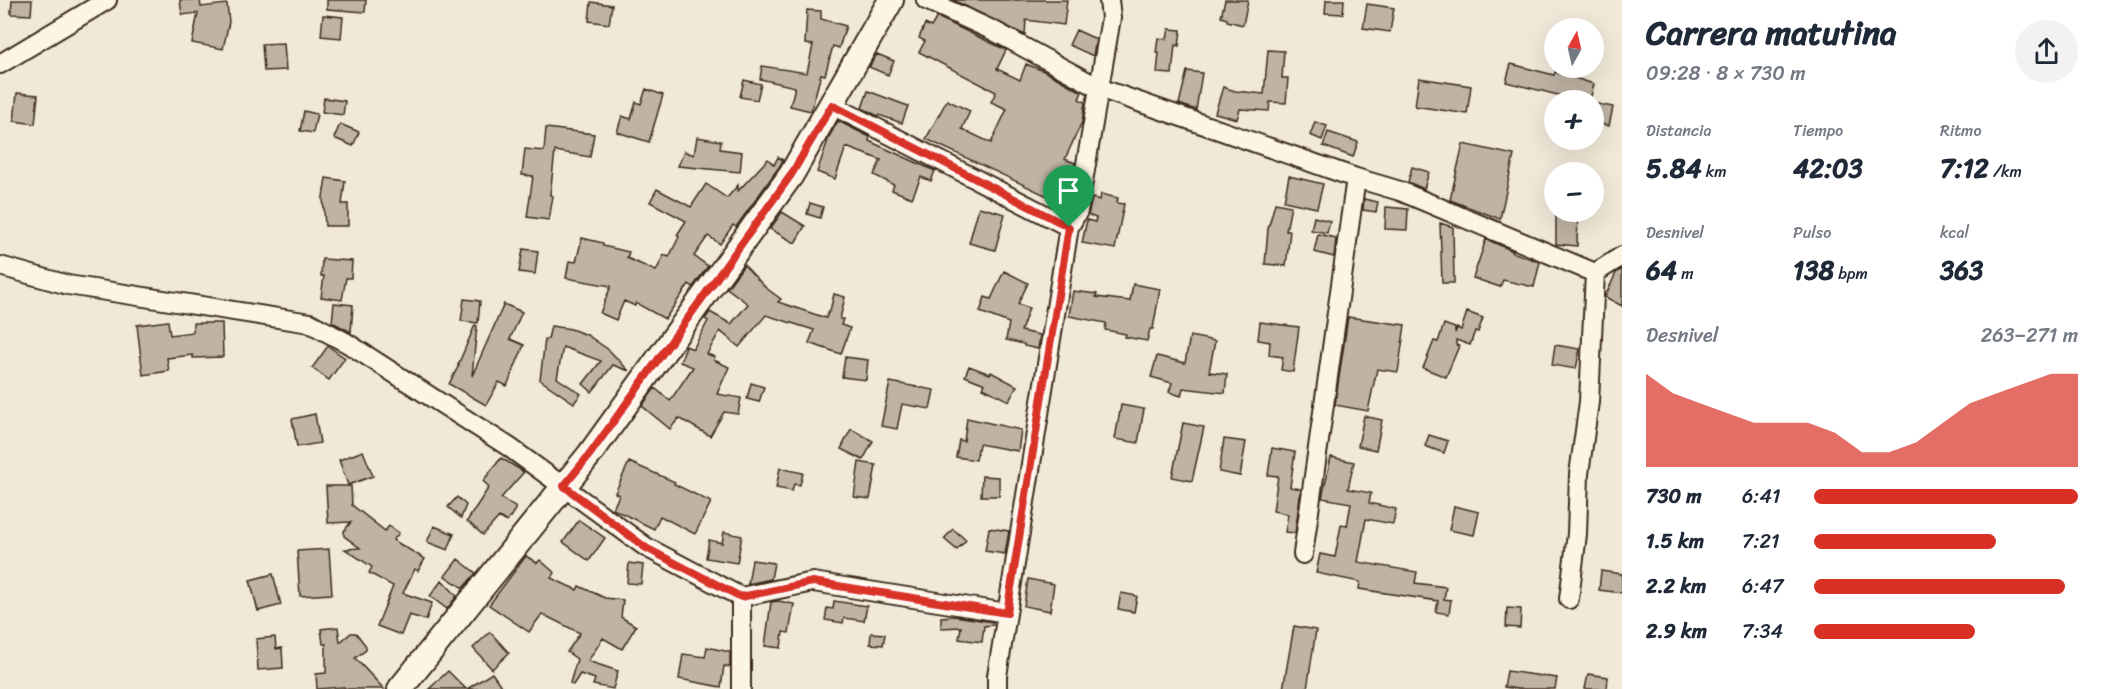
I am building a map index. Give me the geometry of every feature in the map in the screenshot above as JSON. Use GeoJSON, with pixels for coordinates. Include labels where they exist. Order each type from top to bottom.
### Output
{"type":"FeatureCollection","features":[{"type":"Feature","properties":{"kind":"main road"},"geometry":{"type":"LineString","coordinates":[[400,689],[597,445],[791,175],[891,0]]}},
{"type":"Feature","properties":{"kind":"street"},"geometry":{"type":"LineString","coordinates":[[0,64],[107,0]]}},
{"type":"Feature","properties":{"kind":"street"},"geometry":{"type":"LineString","coordinates":[[926,0],[994,31],[1100,88],[1356,178],[1400,191],[1595,273]]}},
{"type":"Feature","properties":{"kind":"street"},"geometry":{"type":"LineString","coordinates":[[997,689],[997,676],[1069,227],[1078,211],[1100,88],[1111,18],[1109,0]]}},
{"type":"Feature","properties":{"kind":"street"},"geometry":{"type":"LineString","coordinates":[[832,105],[1069,227]]}},
{"type":"Feature","properties":{"kind":"street"},"geometry":{"type":"LineString","coordinates":[[1304,554],[1356,178]]}},
{"type":"Feature","properties":{"kind":"street"},"geometry":{"type":"LineString","coordinates":[[1595,273],[1622,256]]}},
{"type":"Feature","properties":{"kind":"street"},"geometry":{"type":"LineString","coordinates":[[0,266],[68,285],[310,323],[348,343],[509,447],[646,548],[741,597],[813,582],[1007,613]]}},
{"type":"Feature","properties":{"kind":"street"},"geometry":{"type":"LineString","coordinates":[[1569,599],[1579,474],[1589,402],[1595,273]]}},
{"type":"Feature","properties":{"kind":"street"},"geometry":{"type":"LineString","coordinates":[[741,597],[741,689]]}},
{"type":"Feature","properties":{"kind":"building"},"geometry":{"type":"Polygon","coordinates":[[[12,0],[32,0],[31,15],[11,14],[12,0]]]}},
{"type":"Feature","properties":{"kind":"building"},"geometry":{"type":"Polygon","coordinates":[[[180,0],[200,0],[201,7],[227,4],[229,22],[223,49],[192,43],[198,13],[182,15],[180,0]]]}},
{"type":"Feature","properties":{"kind":"building"},"geometry":{"type":"Polygon","coordinates":[[[327,0],[366,0],[365,12],[327,9],[327,0]]]}},
{"type":"Feature","properties":{"kind":"building"},"geometry":{"type":"Polygon","coordinates":[[[953,0],[1067,0],[1064,25],[1026,20],[1025,35],[953,0]]]}},
{"type":"Feature","properties":{"kind":"building"},"geometry":{"type":"Polygon","coordinates":[[[1225,0],[1248,0],[1243,25],[1221,17],[1225,0]]]}},
{"type":"Feature","properties":{"kind":"building"},"geometry":{"type":"Polygon","coordinates":[[[1326,0],[1344,0],[1343,14],[1325,13],[1326,0]]]}},
{"type":"Feature","properties":{"kind":"building"},"geometry":{"type":"Polygon","coordinates":[[[591,2],[612,5],[609,24],[589,21],[591,2]]]}},
{"type":"Feature","properties":{"kind":"building"},"geometry":{"type":"Polygon","coordinates":[[[1367,4],[1394,8],[1390,32],[1363,28],[1367,4]]]}},
{"type":"Feature","properties":{"kind":"building"},"geometry":{"type":"Polygon","coordinates":[[[807,10],[821,11],[821,19],[846,26],[839,48],[833,46],[825,75],[821,74],[811,111],[790,106],[795,87],[760,79],[762,66],[807,73],[813,45],[805,44],[807,10]]]}},
{"type":"Feature","properties":{"kind":"building"},"geometry":{"type":"Polygon","coordinates":[[[323,15],[343,17],[341,38],[321,36],[323,15]]]}},
{"type":"Feature","properties":{"kind":"building"},"geometry":{"type":"Polygon","coordinates":[[[937,17],[1006,50],[997,69],[1020,80],[1026,64],[1082,92],[1079,99],[1085,102],[1082,122],[1065,159],[1075,163],[1073,176],[1060,202],[926,139],[947,100],[970,111],[962,129],[991,143],[1007,109],[991,102],[996,92],[919,52],[925,41],[919,38],[925,24],[931,27],[937,17]]]}},
{"type":"Feature","properties":{"kind":"building"},"geometry":{"type":"Polygon","coordinates":[[[1169,29],[1181,30],[1179,46],[1175,45],[1172,74],[1157,73],[1158,38],[1167,39],[1169,29]]]}},
{"type":"Feature","properties":{"kind":"building"},"geometry":{"type":"Polygon","coordinates":[[[1076,30],[1096,39],[1093,56],[1069,45],[1076,30]]]}},
{"type":"Feature","properties":{"kind":"building"},"geometry":{"type":"Polygon","coordinates":[[[284,43],[286,70],[264,71],[262,44],[284,43]]]}},
{"type":"Feature","properties":{"kind":"building"},"geometry":{"type":"Polygon","coordinates":[[[1268,50],[1284,51],[1282,78],[1288,78],[1286,103],[1270,102],[1269,111],[1240,109],[1237,119],[1215,113],[1223,87],[1235,91],[1264,94],[1268,50]]]}},
{"type":"Feature","properties":{"kind":"building"},"geometry":{"type":"Polygon","coordinates":[[[877,54],[894,61],[888,75],[869,67],[877,54]]]}},
{"type":"Feature","properties":{"kind":"building"},"geometry":{"type":"Polygon","coordinates":[[[1511,64],[1544,72],[1544,78],[1574,78],[1594,84],[1592,90],[1544,92],[1506,82],[1511,64]]]}},
{"type":"Feature","properties":{"kind":"building"},"geometry":{"type":"Polygon","coordinates":[[[1187,71],[1202,73],[1196,110],[1179,104],[1187,71]]]}},
{"type":"Feature","properties":{"kind":"building"},"geometry":{"type":"Polygon","coordinates":[[[1419,78],[1471,86],[1467,114],[1415,106],[1419,78]]]}},
{"type":"Feature","properties":{"kind":"building"},"geometry":{"type":"Polygon","coordinates":[[[744,80],[761,84],[757,100],[740,97],[744,80]]]}},
{"type":"Feature","properties":{"kind":"building"},"geometry":{"type":"Polygon","coordinates":[[[646,89],[663,95],[649,142],[617,132],[622,116],[631,119],[636,102],[641,104],[646,89]]]}},
{"type":"Feature","properties":{"kind":"building"},"geometry":{"type":"Polygon","coordinates":[[[868,91],[908,106],[902,123],[878,116],[862,108],[868,91]]]}},
{"type":"Feature","properties":{"kind":"building"},"geometry":{"type":"Polygon","coordinates":[[[17,93],[38,95],[35,124],[14,121],[17,93]]]}},
{"type":"Feature","properties":{"kind":"building"},"geometry":{"type":"Polygon","coordinates":[[[324,98],[345,101],[343,115],[322,112],[324,98]]]}},
{"type":"Feature","properties":{"kind":"building"},"geometry":{"type":"Polygon","coordinates":[[[1604,105],[1613,107],[1609,126],[1604,125],[1604,105]]]}},
{"type":"Feature","properties":{"kind":"building"},"geometry":{"type":"Polygon","coordinates":[[[304,111],[317,114],[313,133],[300,131],[304,111]]]}},
{"type":"Feature","properties":{"kind":"building"},"geometry":{"type":"Polygon","coordinates":[[[838,121],[870,137],[869,141],[935,171],[931,181],[921,177],[912,198],[892,190],[894,185],[874,175],[881,160],[846,147],[835,179],[817,172],[829,137],[838,121]]]}},
{"type":"Feature","properties":{"kind":"building"},"geometry":{"type":"Polygon","coordinates":[[[1315,122],[1327,126],[1322,140],[1310,135],[1315,122]]]}},
{"type":"Feature","properties":{"kind":"building"},"geometry":{"type":"Polygon","coordinates":[[[340,124],[359,132],[353,146],[334,138],[340,124]]]}},
{"type":"Feature","properties":{"kind":"building"},"geometry":{"type":"Polygon","coordinates":[[[546,128],[594,134],[590,157],[555,151],[550,195],[553,196],[549,220],[527,217],[533,176],[522,175],[525,149],[544,151],[546,128]]]}},
{"type":"Feature","properties":{"kind":"building"},"geometry":{"type":"Polygon","coordinates":[[[1328,132],[1358,142],[1353,157],[1323,146],[1328,132]]]}},
{"type":"Feature","properties":{"kind":"building"},"geometry":{"type":"Polygon","coordinates":[[[697,137],[721,141],[720,149],[742,152],[740,172],[678,166],[684,151],[694,155],[697,137]]]}},
{"type":"Feature","properties":{"kind":"building"},"geometry":{"type":"Polygon","coordinates":[[[1463,144],[1514,155],[1500,219],[1450,200],[1463,144]]]}},
{"type":"Feature","properties":{"kind":"building"},"geometry":{"type":"Polygon","coordinates":[[[778,157],[783,160],[779,167],[736,227],[733,225],[720,244],[708,236],[694,256],[708,266],[693,287],[689,284],[665,319],[636,303],[635,306],[624,301],[616,320],[600,313],[611,286],[566,278],[569,261],[576,262],[582,238],[629,252],[627,258],[656,271],[664,255],[669,257],[679,237],[677,235],[686,221],[650,202],[657,189],[691,207],[706,184],[727,198],[738,185],[738,191],[768,159],[774,165],[778,157]]]}},
{"type":"Feature","properties":{"kind":"building"},"geometry":{"type":"Polygon","coordinates":[[[1412,167],[1429,172],[1424,189],[1408,182],[1412,167]]]}},
{"type":"Feature","properties":{"kind":"building"},"geometry":{"type":"Polygon","coordinates":[[[1289,176],[1323,184],[1317,208],[1284,201],[1289,176]]]}},
{"type":"Feature","properties":{"kind":"building"},"geometry":{"type":"Polygon","coordinates":[[[326,178],[345,181],[342,204],[348,204],[348,226],[325,226],[323,197],[326,178]]]}},
{"type":"Feature","properties":{"kind":"building"},"geometry":{"type":"Polygon","coordinates":[[[1101,194],[1118,198],[1117,203],[1124,204],[1115,249],[1082,243],[1087,220],[1095,222],[1096,218],[1088,215],[1092,198],[1100,200],[1101,194]]]}},
{"type":"Feature","properties":{"kind":"building"},"geometry":{"type":"Polygon","coordinates":[[[1364,199],[1378,202],[1376,212],[1363,210],[1364,199]]]}},
{"type":"Feature","properties":{"kind":"building"},"geometry":{"type":"Polygon","coordinates":[[[810,203],[823,207],[820,218],[807,214],[810,203]]]}},
{"type":"Feature","properties":{"kind":"building"},"geometry":{"type":"Polygon","coordinates":[[[1275,203],[1291,206],[1286,231],[1290,231],[1286,266],[1265,264],[1268,229],[1275,203]]]}},
{"type":"Feature","properties":{"kind":"building"},"geometry":{"type":"Polygon","coordinates":[[[979,207],[1005,214],[995,250],[969,243],[979,207]]]}},
{"type":"Feature","properties":{"kind":"building"},"geometry":{"type":"Polygon","coordinates":[[[1386,207],[1408,209],[1407,230],[1385,229],[1386,207]]]}},
{"type":"Feature","properties":{"kind":"building"},"geometry":{"type":"Polygon","coordinates":[[[782,212],[805,226],[795,243],[770,229],[782,212]]]}},
{"type":"Feature","properties":{"kind":"building"},"geometry":{"type":"Polygon","coordinates":[[[1314,217],[1330,221],[1327,233],[1311,230],[1314,217]]]}},
{"type":"Feature","properties":{"kind":"building"},"geometry":{"type":"Polygon","coordinates":[[[1556,222],[1578,222],[1577,246],[1556,244],[1556,222]]]}},
{"type":"Feature","properties":{"kind":"building"},"geometry":{"type":"Polygon","coordinates":[[[1440,223],[1453,227],[1454,283],[1442,283],[1440,223]]]}},
{"type":"Feature","properties":{"kind":"building"},"geometry":{"type":"Polygon","coordinates":[[[1318,234],[1336,238],[1334,257],[1314,252],[1318,234]]]}},
{"type":"Feature","properties":{"kind":"building"},"geometry":{"type":"Polygon","coordinates":[[[1486,239],[1540,262],[1534,287],[1503,280],[1500,287],[1473,278],[1486,239]]]}},
{"type":"Feature","properties":{"kind":"building"},"geometry":{"type":"Polygon","coordinates":[[[523,249],[538,251],[535,274],[519,272],[523,249]]]}},
{"type":"Feature","properties":{"kind":"building"},"geometry":{"type":"Polygon","coordinates":[[[322,259],[352,261],[351,278],[346,278],[342,300],[321,297],[324,276],[321,276],[322,259]]]}},
{"type":"Feature","properties":{"kind":"building"},"geometry":{"type":"Polygon","coordinates":[[[744,265],[766,288],[781,299],[778,302],[826,318],[834,294],[845,297],[840,319],[843,319],[841,325],[850,328],[841,354],[809,343],[814,330],[766,315],[739,347],[720,331],[707,354],[729,367],[717,394],[741,398],[738,414],[724,412],[710,436],[679,418],[670,429],[642,406],[655,388],[670,401],[693,367],[680,362],[686,346],[693,349],[708,321],[705,319],[710,312],[731,324],[748,304],[727,288],[744,265]]]}},
{"type":"Feature","properties":{"kind":"building"},"geometry":{"type":"Polygon","coordinates":[[[1622,269],[1622,306],[1605,297],[1616,273],[1622,269]]]}},
{"type":"Feature","properties":{"kind":"building"},"geometry":{"type":"Polygon","coordinates":[[[1004,271],[1028,283],[1018,304],[1029,308],[1021,331],[1040,335],[1038,349],[1006,340],[1009,323],[980,312],[985,297],[991,299],[1004,271]]]}},
{"type":"Feature","properties":{"kind":"building"},"geometry":{"type":"Polygon","coordinates":[[[1133,284],[1160,289],[1153,329],[1150,329],[1147,341],[1105,330],[1106,323],[1069,316],[1073,291],[1097,294],[1096,297],[1130,301],[1133,284]]]}},
{"type":"Feature","properties":{"kind":"building"},"geometry":{"type":"Polygon","coordinates":[[[464,299],[480,301],[478,323],[461,321],[464,299]]]}},
{"type":"Feature","properties":{"kind":"building"},"geometry":{"type":"Polygon","coordinates":[[[334,303],[353,305],[351,332],[332,322],[334,303]]]}},
{"type":"Feature","properties":{"kind":"building"},"geometry":{"type":"Polygon","coordinates":[[[504,304],[522,312],[510,339],[524,345],[507,386],[499,382],[486,405],[449,384],[475,325],[477,326],[472,376],[504,304]]]}},
{"type":"Feature","properties":{"kind":"building"},"geometry":{"type":"Polygon","coordinates":[[[1467,312],[1483,318],[1470,345],[1456,340],[1456,345],[1459,346],[1446,377],[1423,368],[1434,341],[1438,342],[1444,324],[1455,328],[1455,333],[1457,328],[1461,330],[1467,312]]]}},
{"type":"Feature","properties":{"kind":"building"},"geometry":{"type":"Polygon","coordinates":[[[1348,317],[1405,325],[1398,372],[1377,369],[1368,411],[1335,405],[1348,317]]]}},
{"type":"Feature","properties":{"kind":"building"},"geometry":{"type":"Polygon","coordinates":[[[168,321],[170,335],[193,332],[193,323],[222,323],[223,357],[193,358],[193,355],[167,358],[169,371],[143,375],[137,325],[168,321]]]}},
{"type":"Feature","properties":{"kind":"building"},"geometry":{"type":"Polygon","coordinates":[[[1260,322],[1299,327],[1293,372],[1281,370],[1283,357],[1269,355],[1270,342],[1258,340],[1260,322]]]}},
{"type":"Feature","properties":{"kind":"building"},"geometry":{"type":"Polygon","coordinates":[[[551,326],[571,329],[587,335],[609,350],[629,371],[613,365],[592,392],[583,384],[601,361],[563,347],[557,378],[581,394],[574,403],[540,380],[545,339],[548,339],[551,326]]]}},
{"type":"Feature","properties":{"kind":"building"},"geometry":{"type":"Polygon","coordinates":[[[1190,336],[1215,341],[1209,372],[1227,374],[1225,393],[1183,388],[1181,396],[1169,392],[1172,383],[1151,377],[1157,356],[1185,363],[1190,336]]]}},
{"type":"Feature","properties":{"kind":"building"},"geometry":{"type":"Polygon","coordinates":[[[1555,345],[1580,349],[1576,369],[1552,365],[1555,345]]]}},
{"type":"Feature","properties":{"kind":"building"},"geometry":{"type":"Polygon","coordinates":[[[328,346],[345,358],[329,380],[312,368],[328,346]]]}},
{"type":"Feature","properties":{"kind":"building"},"geometry":{"type":"Polygon","coordinates":[[[845,357],[868,360],[866,380],[842,377],[845,357]]]}},
{"type":"Feature","properties":{"kind":"building"},"geometry":{"type":"Polygon","coordinates":[[[969,366],[990,374],[991,372],[1017,386],[1009,401],[983,388],[985,384],[965,376],[969,366]]]}},
{"type":"Feature","properties":{"kind":"building"},"geometry":{"type":"Polygon","coordinates":[[[890,382],[934,390],[930,409],[902,404],[897,429],[881,426],[890,382]]]}},
{"type":"Feature","properties":{"kind":"building"},"geometry":{"type":"Polygon","coordinates":[[[751,383],[764,387],[759,402],[747,399],[751,383]]]}},
{"type":"Feature","properties":{"kind":"building"},"geometry":{"type":"Polygon","coordinates":[[[1121,405],[1144,409],[1138,443],[1115,439],[1121,405]]]}},
{"type":"Feature","properties":{"kind":"building"},"geometry":{"type":"Polygon","coordinates":[[[315,414],[320,443],[297,447],[292,419],[315,414]]]}},
{"type":"Feature","properties":{"kind":"building"},"geometry":{"type":"Polygon","coordinates":[[[1364,416],[1382,420],[1376,450],[1358,446],[1364,416]]]}},
{"type":"Feature","properties":{"kind":"building"},"geometry":{"type":"Polygon","coordinates":[[[967,418],[1021,430],[1018,451],[979,444],[976,460],[956,457],[959,440],[964,441],[967,418]]]}},
{"type":"Feature","properties":{"kind":"building"},"geometry":{"type":"Polygon","coordinates":[[[1183,423],[1204,427],[1192,481],[1172,477],[1183,423]]]}},
{"type":"Feature","properties":{"kind":"building"},"geometry":{"type":"Polygon","coordinates":[[[851,429],[873,441],[863,460],[841,449],[851,429]]]}},
{"type":"Feature","properties":{"kind":"building"},"geometry":{"type":"Polygon","coordinates":[[[1429,435],[1448,441],[1444,453],[1425,446],[1429,435]]]}},
{"type":"Feature","properties":{"kind":"building"},"geometry":{"type":"Polygon","coordinates":[[[1224,439],[1246,442],[1240,476],[1219,472],[1224,439]]]}},
{"type":"Feature","properties":{"kind":"building"},"geometry":{"type":"Polygon","coordinates":[[[1272,448],[1295,452],[1290,487],[1301,489],[1295,533],[1285,532],[1288,514],[1273,511],[1278,476],[1268,475],[1272,448]]]}},
{"type":"Feature","properties":{"kind":"building"},"geometry":{"type":"Polygon","coordinates":[[[363,451],[373,476],[348,485],[339,460],[363,451]]]}},
{"type":"Feature","properties":{"kind":"building"},"geometry":{"type":"Polygon","coordinates":[[[1331,457],[1354,462],[1348,489],[1371,493],[1369,503],[1396,509],[1393,524],[1366,519],[1358,562],[1417,572],[1415,583],[1446,587],[1444,599],[1451,600],[1449,614],[1436,612],[1438,601],[1359,589],[1360,582],[1316,573],[1320,554],[1335,557],[1341,525],[1347,526],[1351,503],[1322,498],[1331,457]]]}},
{"type":"Feature","properties":{"kind":"building"},"geometry":{"type":"Polygon","coordinates":[[[501,458],[524,472],[501,498],[516,508],[507,522],[499,517],[483,535],[467,521],[489,487],[483,481],[501,458]]]}},
{"type":"Feature","properties":{"kind":"building"},"geometry":{"type":"Polygon","coordinates":[[[629,462],[675,482],[674,484],[711,502],[695,534],[660,516],[654,529],[613,509],[619,495],[615,493],[629,462]]]}},
{"type":"Feature","properties":{"kind":"building"},"geometry":{"type":"Polygon","coordinates":[[[859,462],[876,465],[870,499],[854,497],[859,462]]]}},
{"type":"Feature","properties":{"kind":"building"},"geometry":{"type":"Polygon","coordinates":[[[780,468],[803,473],[800,485],[794,484],[792,491],[776,488],[780,468]]]}},
{"type":"Feature","properties":{"kind":"building"},"geometry":{"type":"Polygon","coordinates":[[[982,476],[999,477],[999,496],[981,496],[982,476]]]}},
{"type":"Feature","properties":{"kind":"building"},"geometry":{"type":"Polygon","coordinates":[[[326,486],[351,486],[352,505],[385,531],[389,526],[399,533],[393,540],[425,559],[418,571],[415,569],[403,593],[432,603],[426,620],[409,615],[401,635],[377,626],[393,586],[369,573],[372,567],[345,549],[360,548],[344,536],[344,531],[351,522],[328,523],[326,486]]]}},
{"type":"Feature","properties":{"kind":"building"},"geometry":{"type":"Polygon","coordinates":[[[457,497],[466,505],[461,518],[448,507],[457,497]]]}},
{"type":"Feature","properties":{"kind":"building"},"geometry":{"type":"Polygon","coordinates":[[[1454,506],[1479,512],[1474,535],[1449,530],[1454,506]]]}},
{"type":"Feature","properties":{"kind":"building"},"geometry":{"type":"Polygon","coordinates":[[[579,520],[605,538],[589,561],[563,542],[579,520]]]}},
{"type":"Feature","properties":{"kind":"building"},"geometry":{"type":"Polygon","coordinates":[[[434,526],[454,534],[448,550],[427,542],[434,526]]]}},
{"type":"Feature","properties":{"kind":"building"},"geometry":{"type":"Polygon","coordinates":[[[989,528],[1009,531],[1005,554],[985,551],[989,528]]]}},
{"type":"Feature","properties":{"kind":"building"},"geometry":{"type":"Polygon","coordinates":[[[953,529],[966,540],[957,550],[944,539],[953,529]]]}},
{"type":"Feature","properties":{"kind":"building"},"geometry":{"type":"Polygon","coordinates":[[[724,532],[742,536],[737,563],[706,558],[709,540],[722,543],[724,532]]]}},
{"type":"Feature","properties":{"kind":"building"},"geometry":{"type":"Polygon","coordinates":[[[329,549],[332,594],[300,596],[297,551],[329,549]]]}},
{"type":"Feature","properties":{"kind":"building"},"geometry":{"type":"Polygon","coordinates":[[[526,556],[537,563],[540,560],[555,573],[551,578],[577,590],[579,586],[605,598],[623,600],[621,617],[636,626],[622,649],[603,638],[588,661],[618,671],[613,689],[593,685],[595,679],[580,674],[573,685],[570,683],[577,659],[567,652],[580,633],[542,614],[529,632],[489,605],[526,556]]]}},
{"type":"Feature","properties":{"kind":"building"},"geometry":{"type":"Polygon","coordinates":[[[458,559],[476,573],[463,588],[445,576],[458,559]]]}},
{"type":"Feature","properties":{"kind":"building"},"geometry":{"type":"Polygon","coordinates":[[[752,560],[774,563],[771,579],[748,584],[752,560]]]}},
{"type":"Feature","properties":{"kind":"building"},"geometry":{"type":"Polygon","coordinates":[[[629,563],[643,565],[641,584],[627,583],[629,563]]]}},
{"type":"Feature","properties":{"kind":"building"},"geometry":{"type":"Polygon","coordinates":[[[1601,571],[1622,574],[1622,593],[1599,590],[1601,571]]]}},
{"type":"Feature","properties":{"kind":"building"},"geometry":{"type":"Polygon","coordinates":[[[273,574],[281,605],[258,611],[250,580],[273,574]]]}},
{"type":"Feature","properties":{"kind":"building"},"geometry":{"type":"Polygon","coordinates":[[[1028,579],[1054,584],[1050,611],[1024,606],[1028,579]]]}},
{"type":"Feature","properties":{"kind":"building"},"geometry":{"type":"Polygon","coordinates":[[[442,580],[457,596],[447,609],[430,596],[442,580]]]}},
{"type":"Feature","properties":{"kind":"building"},"geometry":{"type":"Polygon","coordinates":[[[1121,593],[1137,596],[1134,612],[1118,609],[1121,593]]]}},
{"type":"Feature","properties":{"kind":"building"},"geometry":{"type":"Polygon","coordinates":[[[834,601],[867,606],[864,621],[844,618],[843,623],[825,620],[827,608],[833,609],[834,601]]]}},
{"type":"Feature","properties":{"kind":"building"},"geometry":{"type":"Polygon","coordinates":[[[771,602],[794,604],[789,633],[783,632],[781,648],[765,646],[771,602]]]}},
{"type":"Feature","properties":{"kind":"building"},"geometry":{"type":"Polygon","coordinates":[[[1507,608],[1521,609],[1520,628],[1506,627],[1507,608]]]}},
{"type":"Feature","properties":{"kind":"building"},"geometry":{"type":"Polygon","coordinates":[[[955,616],[993,622],[993,625],[984,626],[982,642],[959,639],[961,627],[941,628],[941,617],[955,616]]]}},
{"type":"Feature","properties":{"kind":"building"},"geometry":{"type":"Polygon","coordinates":[[[1294,626],[1316,630],[1307,689],[1283,689],[1294,626]]]}},
{"type":"Feature","properties":{"kind":"building"},"geometry":{"type":"Polygon","coordinates":[[[338,627],[340,642],[351,633],[356,633],[366,646],[366,650],[355,658],[384,689],[346,689],[344,687],[317,689],[316,674],[326,673],[326,644],[323,644],[321,629],[338,627]]]}},
{"type":"Feature","properties":{"kind":"building"},"geometry":{"type":"Polygon","coordinates":[[[490,632],[509,653],[492,669],[473,648],[490,632]]]}},
{"type":"Feature","properties":{"kind":"building"},"geometry":{"type":"Polygon","coordinates":[[[871,633],[885,634],[883,645],[870,644],[871,633]]]}},
{"type":"Feature","properties":{"kind":"building"},"geometry":{"type":"Polygon","coordinates":[[[275,637],[276,649],[282,648],[283,668],[258,670],[256,639],[275,637]]]}},
{"type":"Feature","properties":{"kind":"building"},"geometry":{"type":"Polygon","coordinates":[[[707,647],[730,652],[730,667],[724,666],[721,687],[679,679],[683,654],[705,657],[707,647]]]}},
{"type":"Feature","properties":{"kind":"building"},"geometry":{"type":"Polygon","coordinates":[[[448,671],[466,689],[429,689],[448,671]]]}},
{"type":"Feature","properties":{"kind":"building"},"geometry":{"type":"Polygon","coordinates":[[[1507,671],[1557,678],[1555,689],[1504,687],[1507,671]]]}},
{"type":"Feature","properties":{"kind":"building"},"geometry":{"type":"Polygon","coordinates":[[[492,673],[503,689],[467,689],[492,673]]]}},
{"type":"Feature","properties":{"kind":"building"},"geometry":{"type":"Polygon","coordinates":[[[1588,674],[1608,677],[1607,689],[1585,689],[1588,674]]]}},
{"type":"Feature","properties":{"kind":"route"},"geometry":{"type":"LineString","coordinates":[[832,105],[1069,227],[1007,613],[813,582],[741,597],[646,548],[564,486],[590,454],[791,175],[832,105]]}}]}
